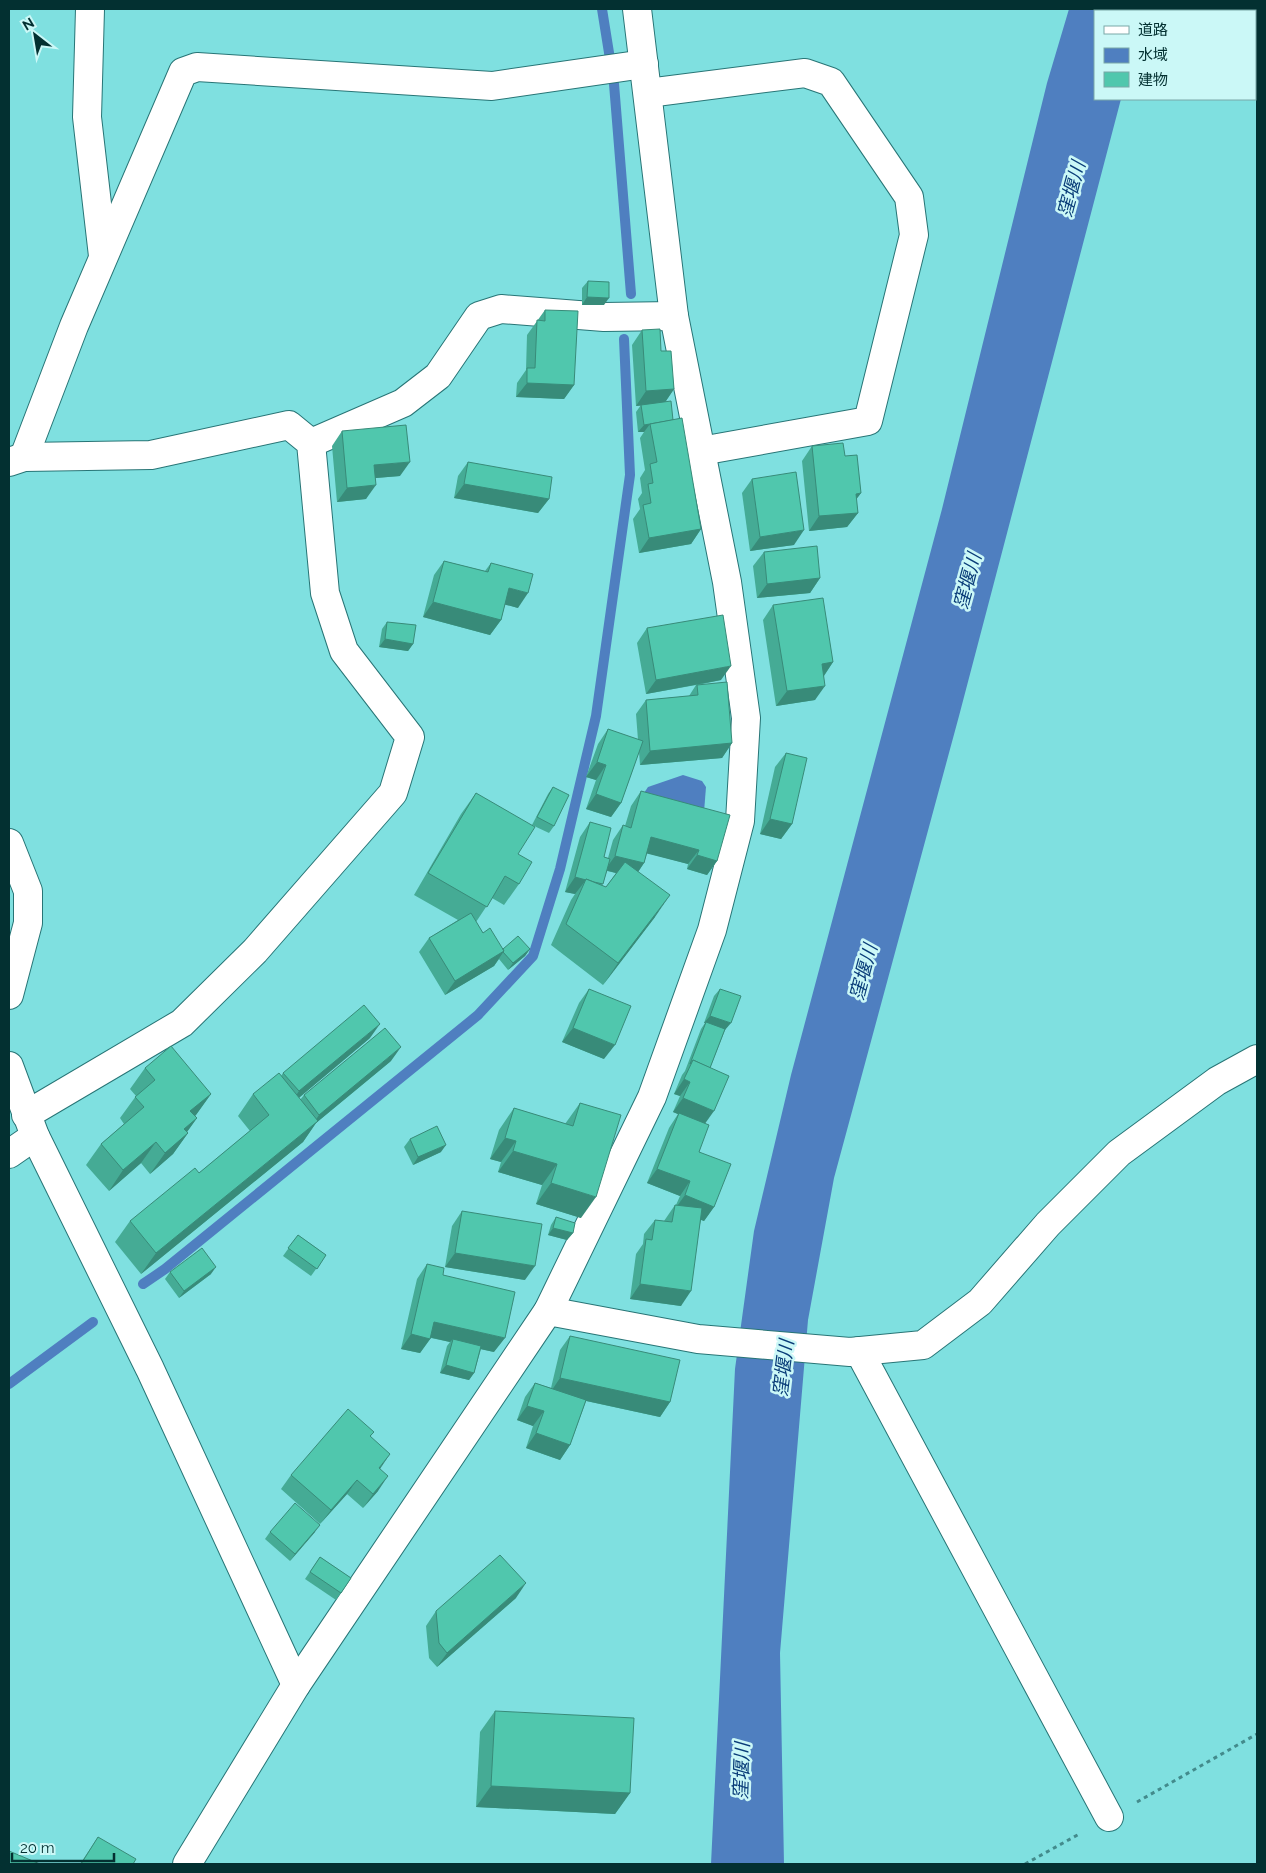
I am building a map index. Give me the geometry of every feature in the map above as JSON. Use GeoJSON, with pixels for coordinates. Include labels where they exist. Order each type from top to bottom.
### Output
{"type":"FeatureCollection","features":[{"type":"Feature","properties":{"kind":"street"},"geometry":{"type":"LineString","coordinates":[[90,9],[87,117],[103,258]]}},
{"type":"Feature","properties":{"kind":"street"},"geometry":{"type":"LineString","coordinates":[[187,1864],[296,1685],[548,1311],[652,1097],[712,930],[740,821],[746,718],[727,582],[674,316],[648,93],[640,65],[637,9]]}},
{"type":"Feature","properties":{"kind":"street"},"geometry":{"type":"LineString","coordinates":[[9,1154],[30,1125],[182,1024],[255,951],[394,793],[410,737],[344,651],[326,593],[311,443],[289,425],[151,455],[16,459],[183,72],[197,67],[492,86],[640,65]]}},
{"type":"Feature","properties":{"kind":"street"},"geometry":{"type":"LineString","coordinates":[[648,93],[805,73],[832,82],[909,196],[914,235],[868,421],[701,451]]}},
{"type":"Feature","properties":{"kind":"street"},"geometry":{"type":"LineString","coordinates":[[311,443],[403,403],[438,376],[479,316],[501,309],[604,317],[674,316]]}},
{"type":"Feature","properties":{"kind":"street"},"geometry":{"type":"LineString","coordinates":[[9,844],[28,890],[28,924],[9,995]]}},
{"type":"Feature","properties":{"kind":"street"},"geometry":{"type":"LineString","coordinates":[[548,1311],[698,1339],[854,1351],[923,1345],[980,1302],[1048,1224],[1119,1154],[1217,1081],[1257,1059]]}},
{"type":"Feature","properties":{"kind":"street"},"geometry":{"type":"LineString","coordinates":[[9,1066],[30,1125],[150,1369],[296,1685]]}},
{"type":"Feature","properties":{"kind":"street"},"geometry":{"type":"LineString","coordinates":[[854,1351],[1109,1817]]}},
{"type":"Feature","properties":{"kind":"path"},"geometry":{"type":"LineString","coordinates":[[1025,1864],[1257,1734]]}},
{"type":"Feature","properties":{"kind":"water","name":"窪堰川"},"geometry":{"type":"Polygon","coordinates":[[[1069,9],[1148,9],[1094,10],[1094,100],[1121,100],[959,716],[834,1178],[808,1320],[780,1653],[784,1864],[711,1864],[735,1369],[754,1231],[791,1075],[942,509],[1047,83],[1069,9]]]}},
{"type":"Feature","properties":{"kind":"water"},"geometry":{"type":"Polygon","coordinates":[[[683,775],[702,781],[706,787],[704,812],[640,799],[648,787],[683,775]]]}},
{"type":"Feature","properties":{"kind":"building"},"geometry":{"type":"Polygon","coordinates":[[[588,281],[609,282],[609,298],[587,297],[588,281]]]}},
{"type":"Feature","properties":{"kind":"building"},"geometry":{"type":"Polygon","coordinates":[[[545,310],[578,311],[574,385],[527,383],[527,368],[535,368],[537,320],[545,321],[545,310]]]}},
{"type":"Feature","properties":{"kind":"building"},"geometry":{"type":"Polygon","coordinates":[[[660,329],[661,351],[671,351],[674,389],[646,391],[642,330],[660,329]]]}},
{"type":"Feature","properties":{"kind":"building"},"geometry":{"type":"Polygon","coordinates":[[[671,401],[673,420],[644,425],[641,405],[671,401]]]}},
{"type":"Feature","properties":{"kind":"building"},"geometry":{"type":"Polygon","coordinates":[[[682,418],[701,529],[649,538],[643,505],[651,503],[648,484],[653,483],[650,464],[657,462],[650,424],[682,418]]]}},
{"type":"Feature","properties":{"kind":"building"},"geometry":{"type":"Polygon","coordinates":[[[406,425],[410,462],[374,465],[376,485],[347,488],[342,431],[406,425]]]}},
{"type":"Feature","properties":{"kind":"building"},"geometry":{"type":"Polygon","coordinates":[[[843,443],[845,456],[857,455],[861,493],[856,494],[858,513],[819,516],[812,446],[843,443]]]}},
{"type":"Feature","properties":{"kind":"building"},"geometry":{"type":"Polygon","coordinates":[[[468,462],[552,477],[549,499],[464,484],[468,462]]]}},
{"type":"Feature","properties":{"kind":"building"},"geometry":{"type":"Polygon","coordinates":[[[796,472],[804,530],[760,537],[752,479],[796,472]]]}},
{"type":"Feature","properties":{"kind":"building"},"geometry":{"type":"Polygon","coordinates":[[[817,546],[820,578],[767,584],[764,552],[817,546]]]}},
{"type":"Feature","properties":{"kind":"building"},"geometry":{"type":"Polygon","coordinates":[[[444,561],[488,572],[491,563],[533,574],[528,593],[509,588],[501,620],[433,602],[444,561]]]}},
{"type":"Feature","properties":{"kind":"building"},"geometry":{"type":"Polygon","coordinates":[[[823,598],[833,662],[822,664],[825,686],[787,691],[773,605],[823,598]]]}},
{"type":"Feature","properties":{"kind":"building"},"geometry":{"type":"Polygon","coordinates":[[[723,615],[731,666],[656,680],[647,628],[723,615]]]}},
{"type":"Feature","properties":{"kind":"building"},"geometry":{"type":"Polygon","coordinates":[[[387,622],[416,625],[413,644],[385,639],[387,622]]]}},
{"type":"Feature","properties":{"kind":"building"},"geometry":{"type":"Polygon","coordinates":[[[727,682],[732,743],[650,751],[646,700],[698,695],[697,685],[727,682]]]}},
{"type":"Feature","properties":{"kind":"building"},"geometry":{"type":"Polygon","coordinates":[[[608,729],[643,741],[621,803],[596,794],[606,765],[597,762],[608,729]]]}},
{"type":"Feature","properties":{"kind":"building"},"geometry":{"type":"Polygon","coordinates":[[[786,753],[807,758],[792,824],[770,819],[786,753]]]}},
{"type":"Feature","properties":{"kind":"building"},"geometry":{"type":"Polygon","coordinates":[[[553,787],[569,795],[554,826],[537,817],[553,787]]]}},
{"type":"Feature","properties":{"kind":"building"},"geometry":{"type":"Polygon","coordinates":[[[641,791],[730,815],[717,861],[697,855],[699,850],[651,837],[644,863],[615,856],[623,825],[631,828],[641,791]]]}},
{"type":"Feature","properties":{"kind":"building"},"geometry":{"type":"Polygon","coordinates":[[[476,793],[535,827],[518,854],[532,862],[519,884],[505,876],[487,907],[428,873],[476,793]]]}},
{"type":"Feature","properties":{"kind":"building"},"geometry":{"type":"Polygon","coordinates":[[[590,822],[611,828],[604,857],[610,859],[603,884],[575,877],[590,822]]]}},
{"type":"Feature","properties":{"kind":"building"},"geometry":{"type":"Polygon","coordinates":[[[625,862],[670,895],[618,963],[566,924],[586,879],[606,887],[625,862]]]}},
{"type":"Feature","properties":{"kind":"building"},"geometry":{"type":"Polygon","coordinates":[[[471,913],[483,933],[490,928],[504,951],[455,981],[429,938],[471,913]]]}},
{"type":"Feature","properties":{"kind":"building"},"geometry":{"type":"Polygon","coordinates":[[[518,936],[530,949],[513,963],[503,952],[503,949],[518,936]]]}},
{"type":"Feature","properties":{"kind":"building"},"geometry":{"type":"Polygon","coordinates":[[[589,989],[631,1006],[615,1045],[573,1028],[589,989]]]}},
{"type":"Feature","properties":{"kind":"building"},"geometry":{"type":"Polygon","coordinates":[[[720,989],[741,996],[731,1023],[710,1016],[720,989]]]}},
{"type":"Feature","properties":{"kind":"building"},"geometry":{"type":"Polygon","coordinates":[[[364,1005],[380,1024],[299,1091],[283,1073],[364,1005]]]}},
{"type":"Feature","properties":{"kind":"building"},"geometry":{"type":"Polygon","coordinates":[[[706,1022],[725,1029],[710,1068],[693,1060],[690,1064],[706,1022]]]}},
{"type":"Feature","properties":{"kind":"building"},"geometry":{"type":"Polygon","coordinates":[[[385,1028],[401,1047],[319,1115],[304,1095],[385,1028]]]}},
{"type":"Feature","properties":{"kind":"building"},"geometry":{"type":"Polygon","coordinates":[[[171,1046],[211,1094],[190,1111],[197,1118],[184,1129],[188,1133],[165,1153],[156,1142],[123,1170],[101,1144],[144,1107],[135,1097],[155,1080],[145,1068],[171,1046]]]}},
{"type":"Feature","properties":{"kind":"building"},"geometry":{"type":"Polygon","coordinates":[[[693,1060],[729,1076],[714,1111],[683,1098],[690,1082],[684,1079],[693,1060]]]}},
{"type":"Feature","properties":{"kind":"building"},"geometry":{"type":"Polygon","coordinates":[[[279,1073],[318,1121],[156,1253],[130,1221],[195,1168],[199,1173],[269,1115],[253,1094],[279,1073]]]}},
{"type":"Feature","properties":{"kind":"building"},"geometry":{"type":"Polygon","coordinates":[[[580,1103],[621,1115],[596,1197],[551,1183],[557,1164],[513,1151],[516,1141],[505,1138],[514,1108],[573,1126],[580,1103]]]}},
{"type":"Feature","properties":{"kind":"building"},"geometry":{"type":"Polygon","coordinates":[[[679,1113],[709,1125],[699,1152],[731,1164],[714,1207],[685,1195],[690,1181],[657,1169],[679,1113]]]}},
{"type":"Feature","properties":{"kind":"building"},"geometry":{"type":"Polygon","coordinates":[[[437,1126],[446,1145],[418,1157],[410,1139],[437,1126]]]}},
{"type":"Feature","properties":{"kind":"building"},"geometry":{"type":"Polygon","coordinates":[[[675,1205],[702,1208],[691,1291],[640,1284],[646,1239],[652,1240],[655,1220],[672,1222],[675,1205]]]}},
{"type":"Feature","properties":{"kind":"building"},"geometry":{"type":"Polygon","coordinates":[[[462,1211],[542,1224],[535,1266],[455,1253],[462,1211]]]}},
{"type":"Feature","properties":{"kind":"building"},"geometry":{"type":"Polygon","coordinates":[[[556,1217],[575,1223],[573,1233],[553,1228],[556,1217]]]}},
{"type":"Feature","properties":{"kind":"building"},"geometry":{"type":"Polygon","coordinates":[[[298,1235],[326,1255],[317,1269],[288,1248],[298,1235]]]}},
{"type":"Feature","properties":{"kind":"building"},"geometry":{"type":"Polygon","coordinates":[[[202,1248],[216,1267],[184,1291],[170,1272],[202,1248]]]}},
{"type":"Feature","properties":{"kind":"building"},"geometry":{"type":"Polygon","coordinates":[[[427,1264],[444,1268],[443,1275],[515,1292],[505,1338],[434,1322],[430,1339],[411,1334],[427,1264]]]}},
{"type":"Feature","properties":{"kind":"building"},"geometry":{"type":"Polygon","coordinates":[[[570,1336],[680,1360],[670,1402],[560,1378],[570,1336]]]}},
{"type":"Feature","properties":{"kind":"building"},"geometry":{"type":"Polygon","coordinates":[[[453,1339],[481,1346],[474,1373],[446,1365],[453,1339]]]}},
{"type":"Feature","properties":{"kind":"building"},"geometry":{"type":"Polygon","coordinates":[[[535,1383],[586,1400],[570,1445],[536,1433],[544,1411],[527,1406],[535,1383]]]}},
{"type":"Feature","properties":{"kind":"building"},"geometry":{"type":"Polygon","coordinates":[[[348,1409],[374,1432],[370,1436],[390,1454],[379,1468],[388,1476],[373,1494],[357,1480],[331,1510],[291,1475],[348,1409]]]}},
{"type":"Feature","properties":{"kind":"building"},"geometry":{"type":"Polygon","coordinates":[[[295,1503],[320,1525],[295,1554],[270,1532],[295,1503]]]}},
{"type":"Feature","properties":{"kind":"building"},"geometry":{"type":"Polygon","coordinates":[[[500,1555],[526,1583],[447,1653],[439,1643],[436,1611],[500,1555]]]}},
{"type":"Feature","properties":{"kind":"building"},"geometry":{"type":"Polygon","coordinates":[[[320,1557],[351,1578],[341,1593],[310,1572],[320,1557]]]}},
{"type":"Feature","properties":{"kind":"building"},"geometry":{"type":"Polygon","coordinates":[[[495,1711],[634,1718],[630,1793],[491,1786],[495,1711]]]}},
{"type":"Feature","properties":{"kind":"building"},"geometry":{"type":"Polygon","coordinates":[[[98,1837],[136,1859],[133,1864],[81,1864],[98,1837]]]}},
{"type":"Feature","properties":{"kind":"building"},"geometry":{"type":"Polygon","coordinates":[[[9,1851],[40,1864],[9,1864],[9,1851]]]}},
{"type":"Feature","properties":{"kind":"waterway"},"geometry":{"type":"LineString","coordinates":[[602,9],[614,84],[631,294]]}},
{"type":"Feature","properties":{"kind":"waterway"},"geometry":{"type":"LineString","coordinates":[[143,1284],[165,1269],[478,1015],[533,956],[560,869],[596,716],[630,475],[624,339]]}},
{"type":"Feature","properties":{"kind":"waterway"},"geometry":{"type":"LineString","coordinates":[[9,1384],[93,1322]]}}]}
